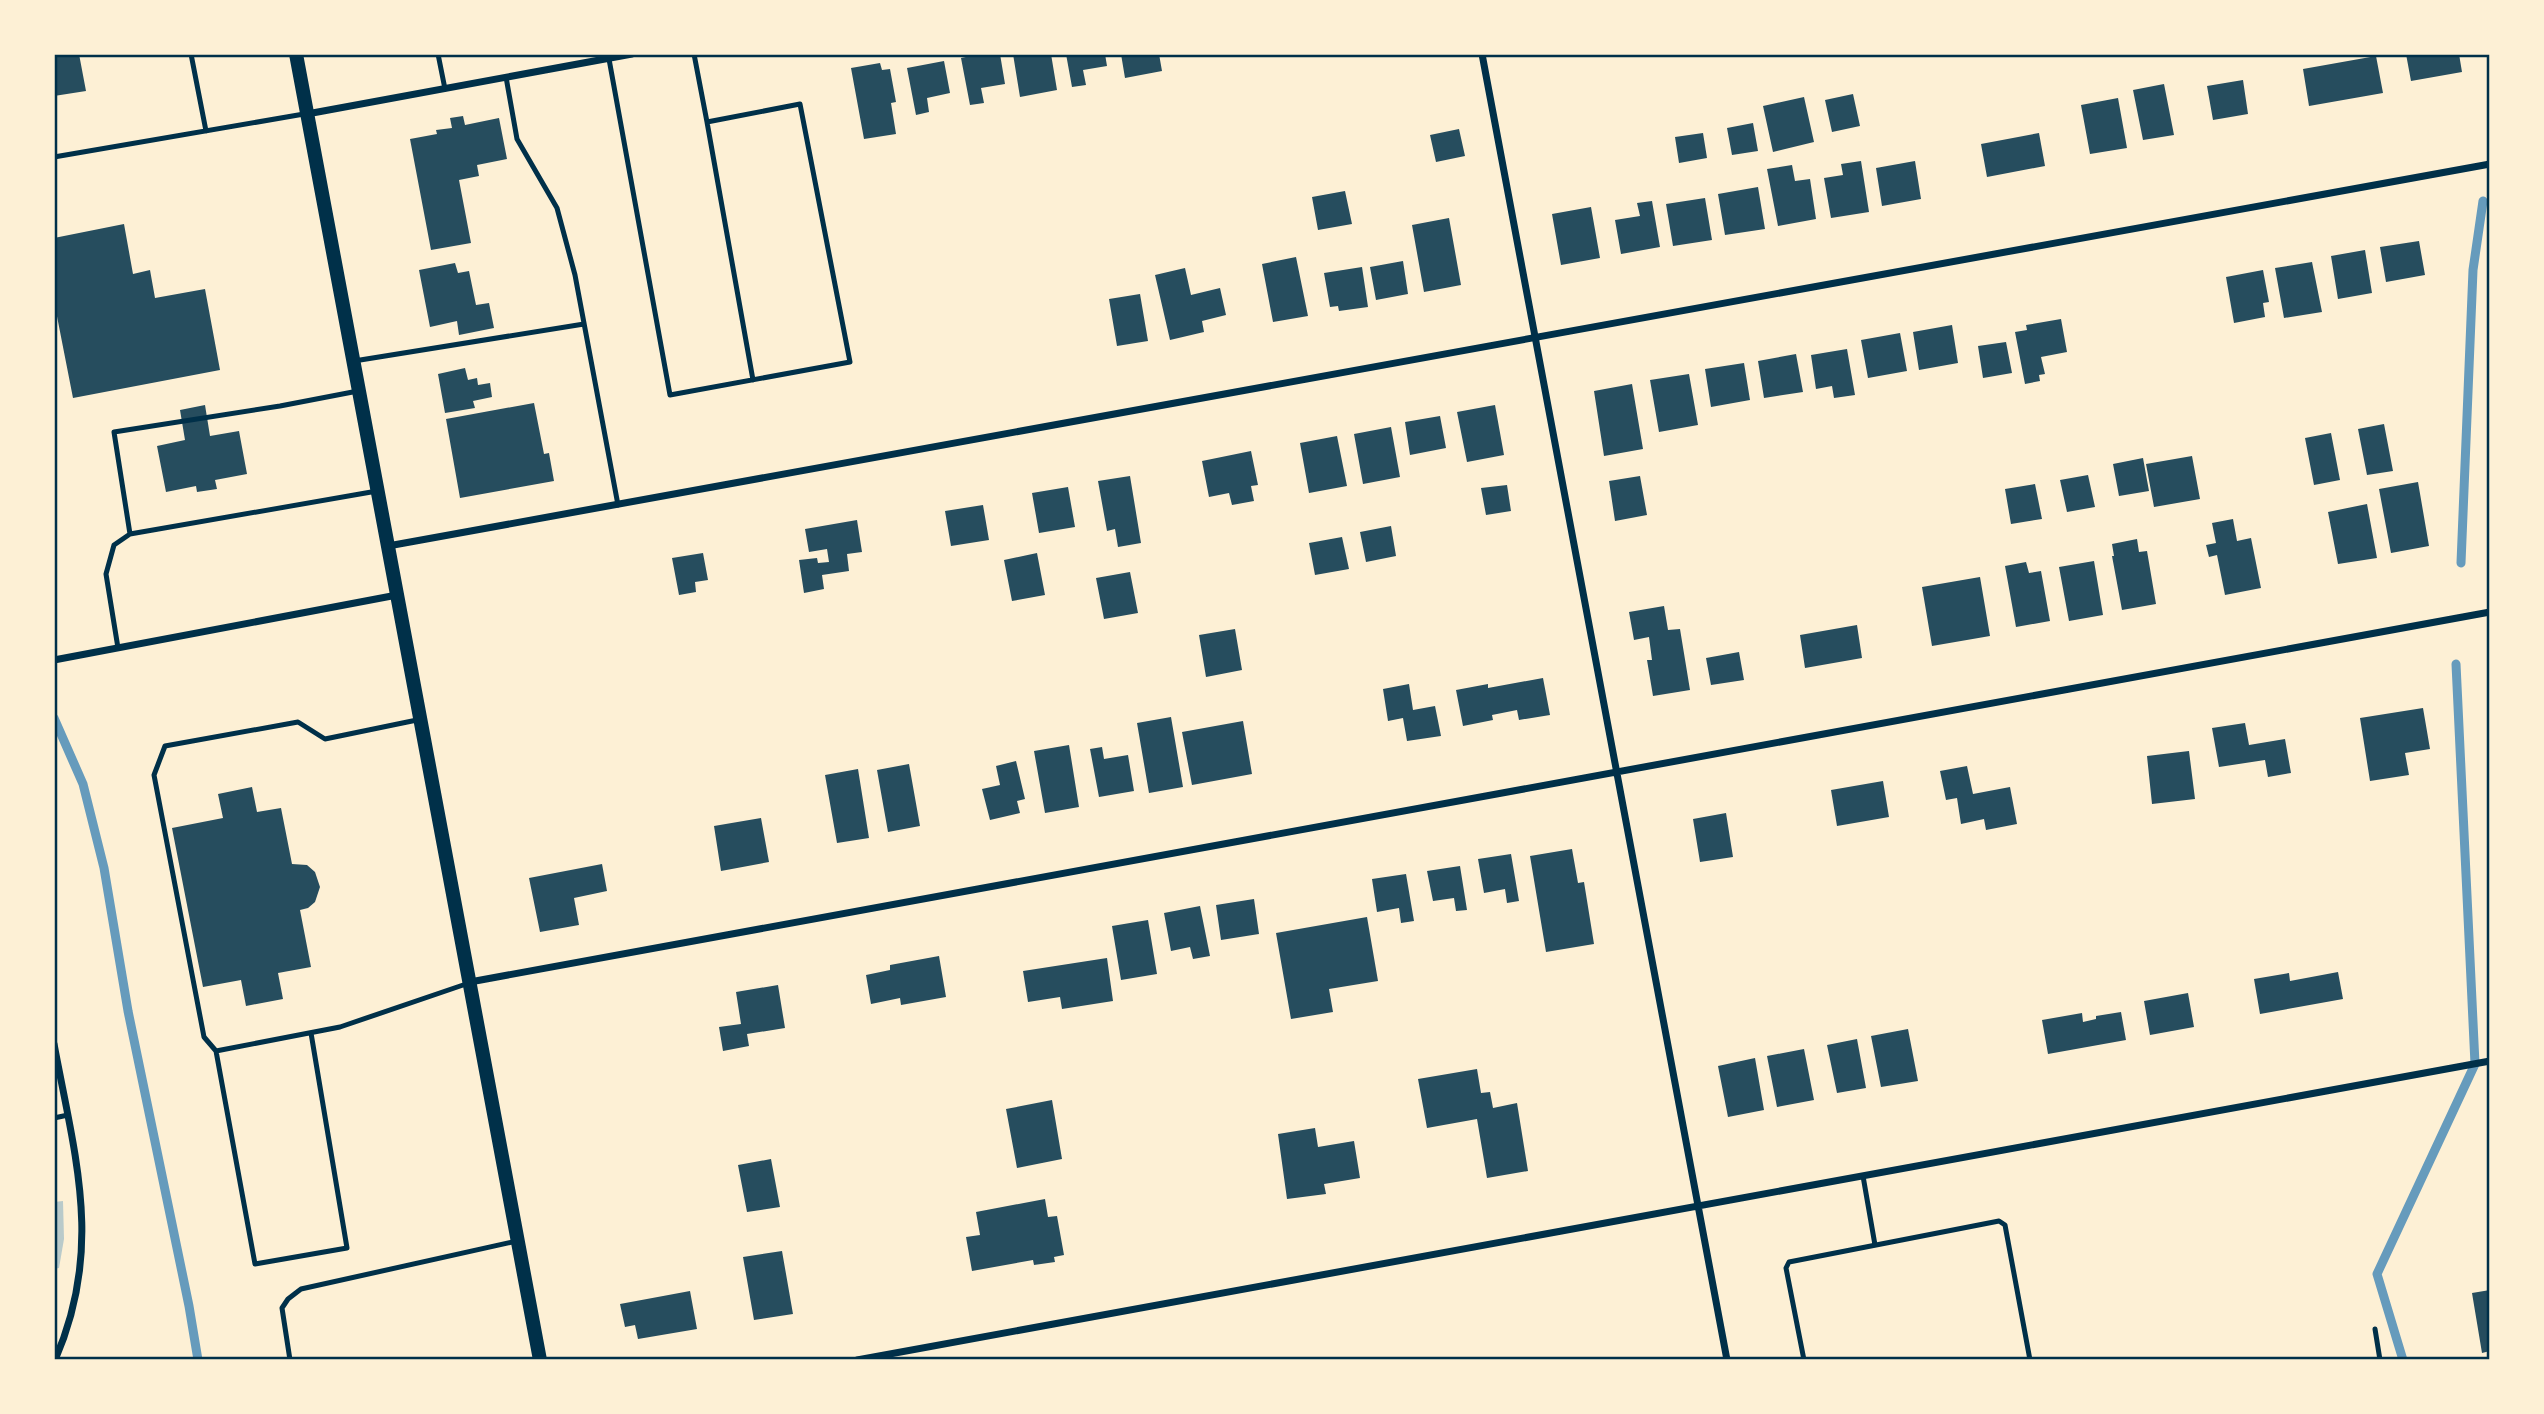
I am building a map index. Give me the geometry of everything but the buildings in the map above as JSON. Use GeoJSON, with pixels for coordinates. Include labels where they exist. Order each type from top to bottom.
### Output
{"type":"FeatureCollection","features":[{"type":"Feature","properties":{"kind":"main road"},"geometry":{"type":"LineString","coordinates":[[296,54],[540,1360]]}},
{"type":"Feature","properties":{"kind":"street"},"geometry":{"type":"LineString","coordinates":[[307,114],[632,54]]}},
{"type":"Feature","properties":{"kind":"street"},"geometry":{"type":"LineString","coordinates":[[1482,54],[1727,1360]]}},
{"type":"Feature","properties":{"kind":"street"},"geometry":{"type":"LineString","coordinates":[[388,547],[2490,164]]}},
{"type":"Feature","properties":{"kind":"street"},"geometry":{"type":"LineString","coordinates":[[54,660],[397,595]]}},
{"type":"Feature","properties":{"kind":"street"},"geometry":{"type":"LineString","coordinates":[[469,983],[2490,612]]}},
{"type":"Feature","properties":{"kind":"street"},"geometry":{"type":"LineString","coordinates":[[54,1044],[80,1181],[83,1224],[82,1254],[68,1321],[55,1360]]}},
{"type":"Feature","properties":{"kind":"street"},"geometry":{"type":"LineString","coordinates":[[857,1360],[2490,1061]]}},
{"type":"Feature","properties":{"kind":"lane"},"geometry":{"type":"LineString","coordinates":[[191,54],[206,131]]}},
{"type":"Feature","properties":{"kind":"lane"},"geometry":{"type":"LineString","coordinates":[[438,54],[445,89]]}},
{"type":"Feature","properties":{"kind":"lane"},"geometry":{"type":"LineString","coordinates":[[694,54],[753,380]]}},
{"type":"Feature","properties":{"kind":"lane"},"geometry":{"type":"LineString","coordinates":[[608,59],[670,395],[850,362],[800,104],[707,122]]}},
{"type":"Feature","properties":{"kind":"lane"},"geometry":{"type":"LineString","coordinates":[[506,78],[517,139],[557,208],[575,275],[618,505]]}},
{"type":"Feature","properties":{"kind":"lane"},"geometry":{"type":"LineString","coordinates":[[54,157],[307,114]]}},
{"type":"Feature","properties":{"kind":"lane"},"geometry":{"type":"LineString","coordinates":[[354,361],[584,324]]}},
{"type":"Feature","properties":{"kind":"lane"},"geometry":{"type":"LineString","coordinates":[[130,534],[114,432],[280,407],[359,390]]}},
{"type":"Feature","properties":{"kind":"lane"},"geometry":{"type":"LineString","coordinates":[[118,648],[106,574],[114,545],[130,534],[377,491]]}},
{"type":"Feature","properties":{"kind":"lane"},"geometry":{"type":"LineString","coordinates":[[311,1033],[347,1248],[255,1264],[216,1051],[204,1037],[154,775],[165,746],[298,722],[325,739],[420,719]]}},
{"type":"Feature","properties":{"kind":"lane"},"geometry":{"type":"LineString","coordinates":[[216,1051],[340,1027],[469,983]]}},
{"type":"Feature","properties":{"kind":"lane"},"geometry":{"type":"LineString","coordinates":[[54,1118],[68,1115]]}},
{"type":"Feature","properties":{"kind":"lane"},"geometry":{"type":"LineString","coordinates":[[1863,1175],[1875,1245]]}},
{"type":"Feature","properties":{"kind":"lane"},"geometry":{"type":"LineString","coordinates":[[1804,1360],[1786,1268],[1789,1262],[1999,1221],[2005,1225],[2030,1360]]}},
{"type":"Feature","properties":{"kind":"lane"},"geometry":{"type":"LineString","coordinates":[[290,1360],[282,1308],[288,1299],[301,1289],[517,1241]]}},
{"type":"Feature","properties":{"kind":"lane"},"geometry":{"type":"LineString","coordinates":[[2375,1329],[2380,1360]]}},
{"type":"Feature","properties":{"kind":"shaded area"},"geometry":{"type":"Polygon","coordinates":[[[63,1201],[64,1239],[59,1268],[54,1269],[54,1202],[63,1201]]]}},
{"type":"Feature","properties":{"kind":"waterway"},"geometry":{"type":"LineString","coordinates":[[2461,563],[2473,270],[2483,201]]}},
{"type":"Feature","properties":{"kind":"waterway"},"geometry":{"type":"LineString","coordinates":[[2403,1360],[2377,1274],[2475,1064],[2456,664]]}},
{"type":"Feature","properties":{"kind":"waterway"},"geometry":{"type":"LineString","coordinates":[[54,718],[83,784],[104,868],[128,1011],[198,1360]]}}]}
